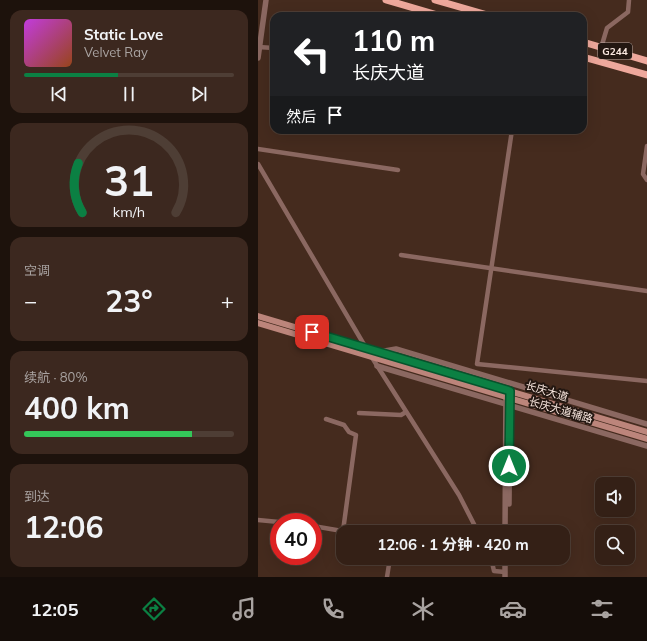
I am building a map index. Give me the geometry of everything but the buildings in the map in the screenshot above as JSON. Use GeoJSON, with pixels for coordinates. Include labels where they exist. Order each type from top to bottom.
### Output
{"type":"FeatureCollection","features":[{"type":"Feature","properties":{"kind":"highway"},"geometry":{"type":"LineString","coordinates":[[386,0],[427,12]]}},
{"type":"Feature","properties":{"kind":"highway"},"geometry":{"type":"LineString","coordinates":[[439,0],[478,12]]}},
{"type":"Feature","properties":{"kind":"highway","name":"G244"},"geometry":{"type":"LineString","coordinates":[[587,43],[647,61]]}},
{"type":"Feature","properties":{"kind":"highway","name":"G244"},"geometry":{"type":"LineString","coordinates":[[587,58],[647,75]]}},
{"type":"Feature","properties":{"kind":"main road","name":"长庆大道"},"geometry":{"type":"LineString","coordinates":[[258,316],[647,432]]}},
{"type":"Feature","properties":{"kind":"main road","name":"长庆大道"},"geometry":{"type":"LineString","coordinates":[[258,323],[647,439]]}},
{"type":"Feature","properties":{"kind":"street"},"geometry":{"type":"LineString","coordinates":[[258,30],[262,0]]}},
{"type":"Feature","properties":{"kind":"street"},"geometry":{"type":"LineString","coordinates":[[258,58],[266,0]]}},
{"type":"Feature","properties":{"kind":"street"},"geometry":{"type":"LineString","coordinates":[[602,48],[607,28],[628,12],[629,0]]}},
{"type":"Feature","properties":{"kind":"street"},"geometry":{"type":"LineString","coordinates":[[259,47],[270,48]]}},
{"type":"Feature","properties":{"kind":"street"},"geometry":{"type":"LineString","coordinates":[[511,134],[477,364],[647,381]]}},
{"type":"Feature","properties":{"kind":"street"},"geometry":{"type":"LineString","coordinates":[[647,146],[643,174],[647,180]]}},
{"type":"Feature","properties":{"kind":"street"},"geometry":{"type":"LineString","coordinates":[[258,150],[398,170]]}},
{"type":"Feature","properties":{"kind":"street"},"geometry":{"type":"LineString","coordinates":[[258,164],[371,357],[458,494],[474,525]]}},
{"type":"Feature","properties":{"kind":"street"},"geometry":{"type":"LineString","coordinates":[[400,255],[647,291]]}},
{"type":"Feature","properties":{"kind":"street","name":"长庆大道辅路"},"geometry":{"type":"LineString","coordinates":[[379,352],[396,349],[647,424]]}},
{"type":"Feature","properties":{"kind":"street","name":"长庆大道辅路"},"geometry":{"type":"LineString","coordinates":[[377,366],[647,446]]}},
{"type":"Feature","properties":{"kind":"street"},"geometry":{"type":"LineString","coordinates":[[508,390],[509,525]]}},
{"type":"Feature","properties":{"kind":"street"},"geometry":{"type":"LineString","coordinates":[[505,525],[508,405]]}},
{"type":"Feature","properties":{"kind":"street"},"geometry":{"type":"LineString","coordinates":[[359,414],[401,415],[406,412]]}},
{"type":"Feature","properties":{"kind":"street"},"geometry":{"type":"LineString","coordinates":[[326,419],[344,425],[349,432],[356,435],[344,525]]}},
{"type":"Feature","properties":{"kind":"street"},"geometry":{"type":"LineString","coordinates":[[258,520],[270,521]]}},
{"type":"Feature","properties":{"kind":"street"},"geometry":{"type":"LineString","coordinates":[[322,528],[336,530]]}},
{"type":"Feature","properties":{"kind":"street"},"geometry":{"type":"LineString","coordinates":[[387,577],[389,565]]}},
{"type":"Feature","properties":{"kind":"street"},"geometry":{"type":"LineString","coordinates":[[493,565],[494,571],[505,574]]}},
{"type":"Feature","properties":{"kind":"street"},"geometry":{"type":"LineString","coordinates":[[509,565],[509,577]]}},
{"type":"Feature","properties":{"kind":"route"},"geometry":{"type":"LineString","coordinates":[[312,332],[510,391],[509,466]]}}]}
